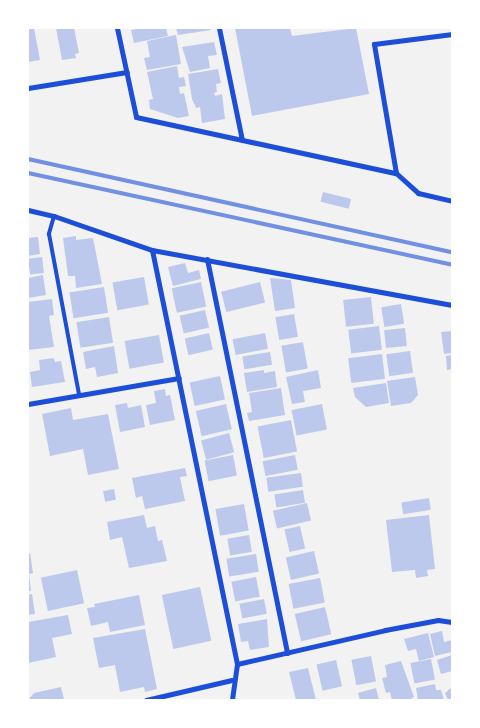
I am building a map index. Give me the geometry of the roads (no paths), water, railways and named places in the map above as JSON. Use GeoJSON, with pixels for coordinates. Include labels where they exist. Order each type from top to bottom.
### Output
{"type":"FeatureCollection","features":[{"type":"Feature","properties":{"kind":"street"},"geometry":{"type":"LineString","coordinates":[[117,28],[136,117],[396,173],[418,193],[452,201]]}},
{"type":"Feature","properties":{"kind":"street"},"geometry":{"type":"LineString","coordinates":[[219,28],[242,140]]}},
{"type":"Feature","properties":{"kind":"street"},"geometry":{"type":"LineString","coordinates":[[396,173],[374,44],[452,34]]}},
{"type":"Feature","properties":{"kind":"street"},"geometry":{"type":"LineString","coordinates":[[28,88],[126,72]]}},
{"type":"Feature","properties":{"kind":"street"},"geometry":{"type":"LineString","coordinates":[[28,210],[54,216],[152,250],[452,305]]}},
{"type":"Feature","properties":{"kind":"street"},"geometry":{"type":"LineString","coordinates":[[152,250],[237,664],[232,680],[232,700]]}},
{"type":"Feature","properties":{"kind":"street"},"geometry":{"type":"LineString","coordinates":[[207,259],[287,653]]}},
{"type":"Feature","properties":{"kind":"street"},"geometry":{"type":"LineString","coordinates":[[28,404],[179,378]]}},
{"type":"Feature","properties":{"kind":"street"},"geometry":{"type":"LineString","coordinates":[[237,664],[412,625],[438,620],[452,622]]}},
{"type":"Feature","properties":{"kind":"street"},"geometry":{"type":"LineString","coordinates":[[146,700],[232,680]]}},
{"type":"Feature","properties":{"kind":"lane"},"geometry":{"type":"LineString","coordinates":[[54,216],[49,234],[79,395]]}},
{"type":"Feature","properties":{"kind":"railway"},"geometry":{"type":"LineString","coordinates":[[28,159],[452,252]]}},
{"type":"Feature","properties":{"kind":"railway"},"geometry":{"type":"LineString","coordinates":[[28,173],[452,265]]}}]}
